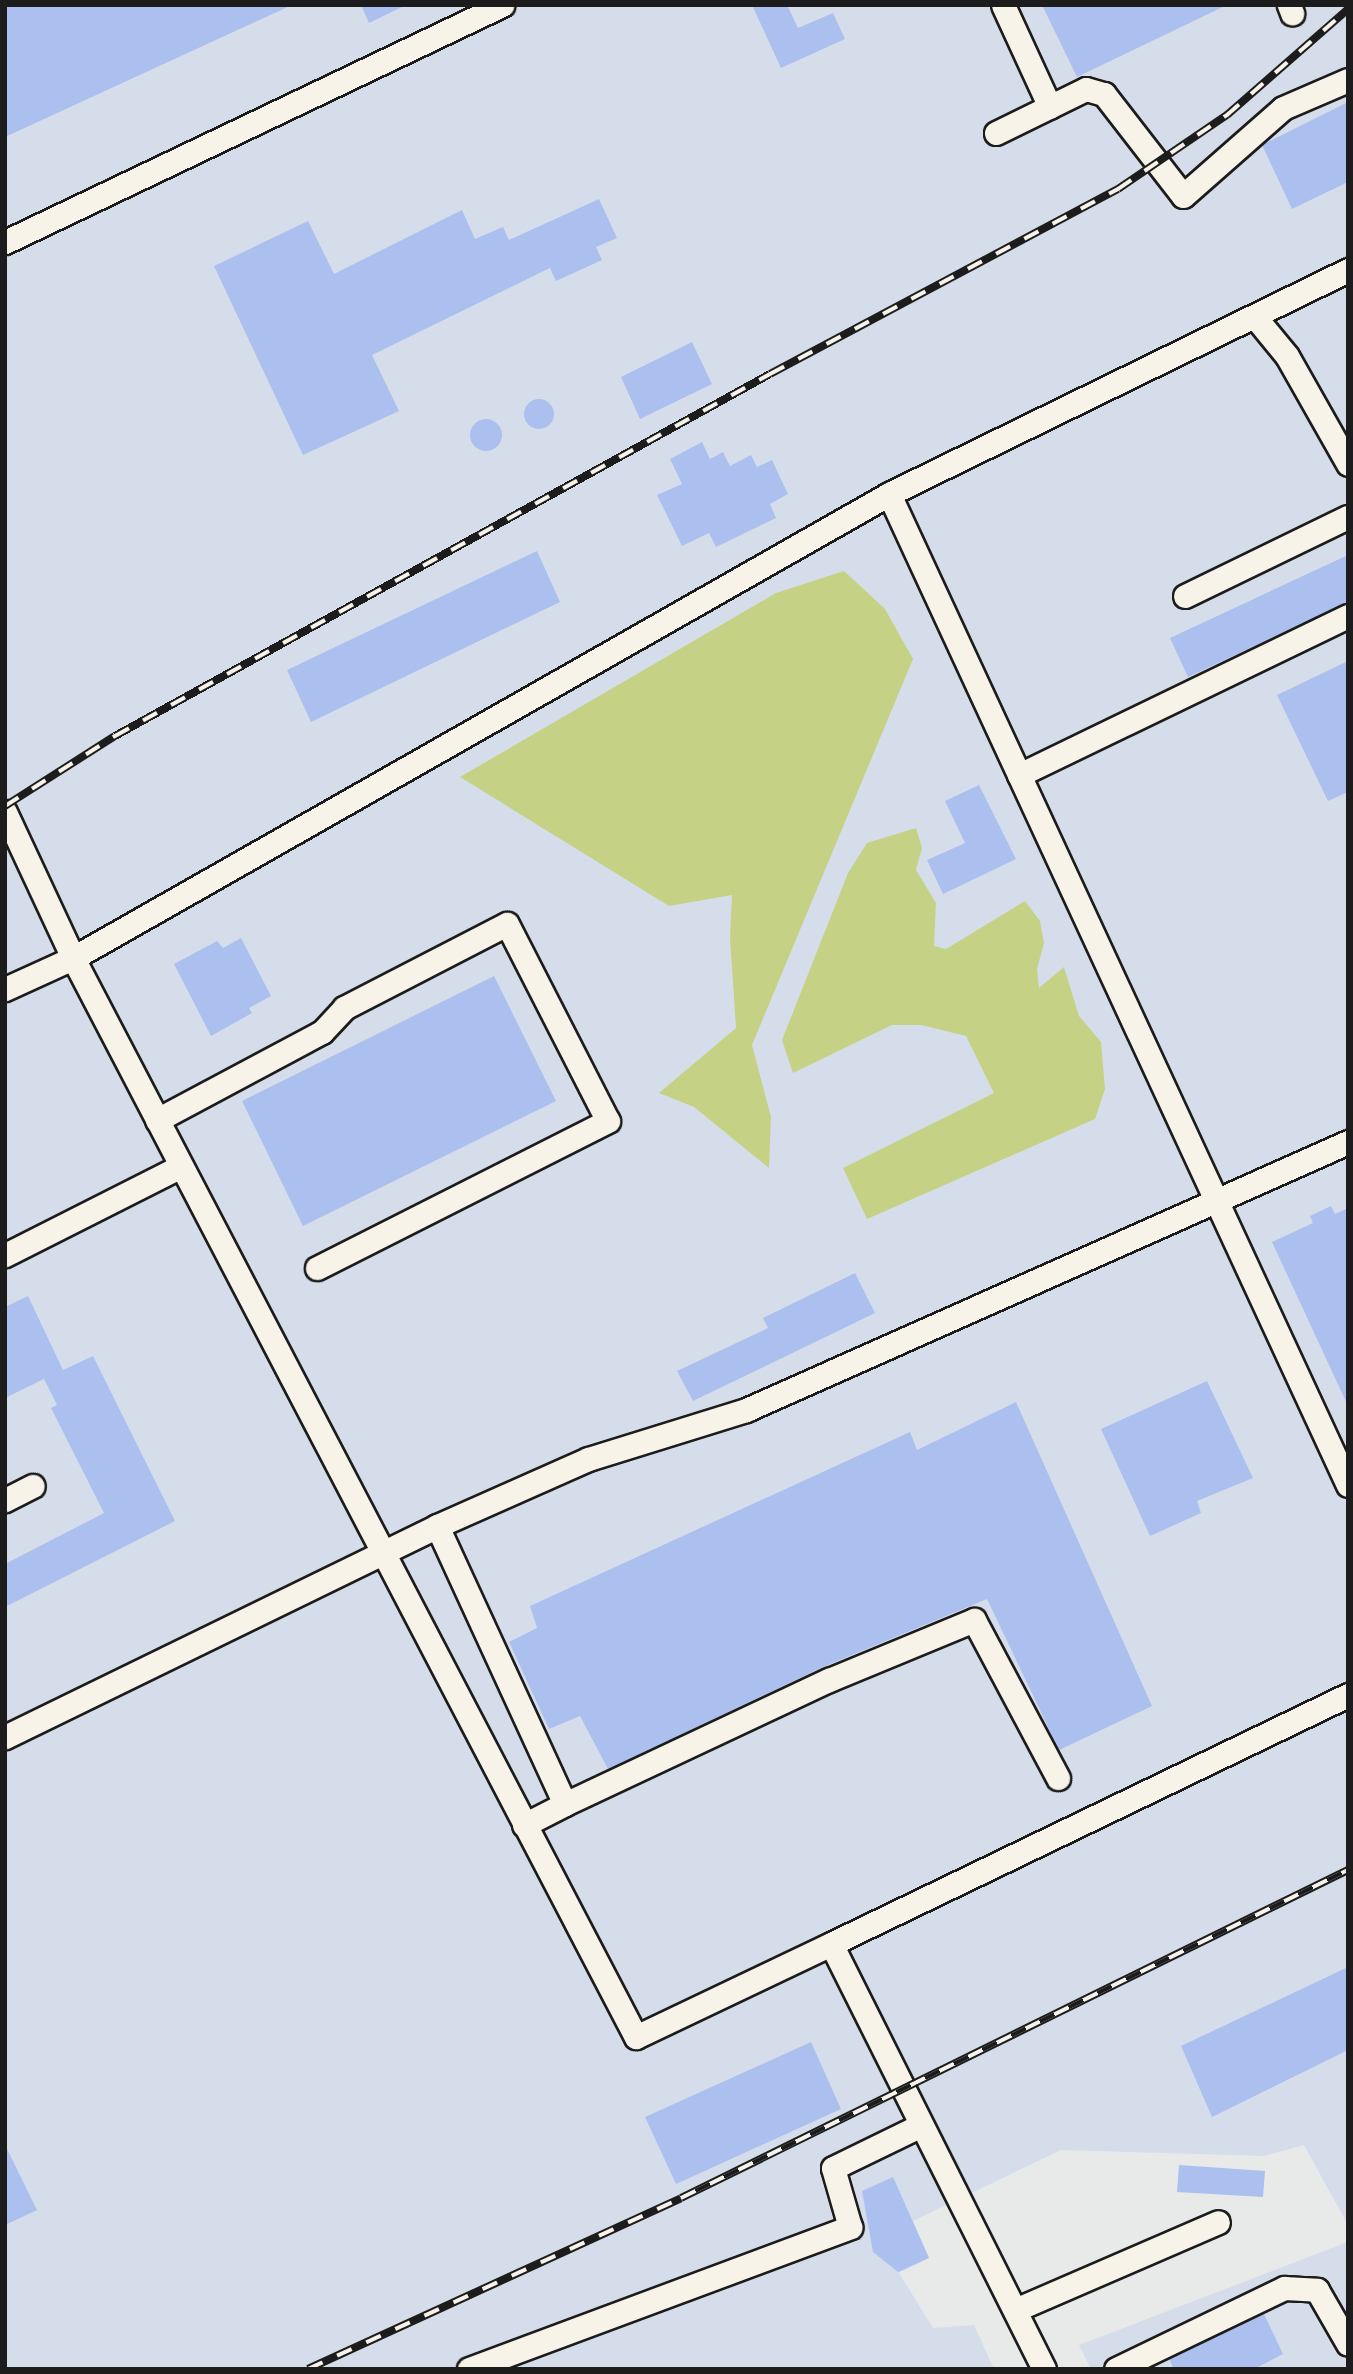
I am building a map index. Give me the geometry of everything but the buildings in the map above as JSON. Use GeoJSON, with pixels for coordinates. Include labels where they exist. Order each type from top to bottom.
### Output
{"type":"FeatureCollection","features":[{"type":"Feature","properties":{"kind":"street"},"geometry":{"type":"LineString","coordinates":[[5,242],[502,5]]}},
{"type":"Feature","properties":{"kind":"street"},"geometry":{"type":"LineString","coordinates":[[1003,5],[1049,107]]}},
{"type":"Feature","properties":{"kind":"street"},"geometry":{"type":"LineString","coordinates":[[996,133],[1086,89],[1104,94],[1183,196],[1283,108],[1348,80]]}},
{"type":"Feature","properties":{"kind":"street"},"geometry":{"type":"LineString","coordinates":[[5,989],[74,958],[889,494],[1348,270]]}},
{"type":"Feature","properties":{"kind":"street"},"geometry":{"type":"LineString","coordinates":[[1255,317],[1287,356],[1348,464]]}},
{"type":"Feature","properties":{"kind":"street"},"geometry":{"type":"LineString","coordinates":[[889,494],[1348,1485]]}},
{"type":"Feature","properties":{"kind":"street"},"geometry":{"type":"LineString","coordinates":[[1185,596],[1348,517]]}},
{"type":"Feature","properties":{"kind":"street"},"geometry":{"type":"LineString","coordinates":[[1019,775],[1348,617]]}},
{"type":"Feature","properties":{"kind":"street"},"geometry":{"type":"LineString","coordinates":[[5,813],[74,958],[157,1120],[636,2037],[1348,1695]]}},
{"type":"Feature","properties":{"kind":"street"},"geometry":{"type":"LineString","coordinates":[[157,1120],[322,1032],[344,1008],[507,924],[608,1121],[317,1268]]}},
{"type":"Feature","properties":{"kind":"street"},"geometry":{"type":"LineString","coordinates":[[5,1737],[437,1526],[588,1459],[747,1410],[1348,1142]]}},
{"type":"Feature","properties":{"kind":"street"},"geometry":{"type":"LineString","coordinates":[[5,1255],[181,1166]]}},
{"type":"Feature","properties":{"kind":"street"},"geometry":{"type":"LineString","coordinates":[[5,1500],[33,1486]]}},
{"type":"Feature","properties":{"kind":"street"},"geometry":{"type":"LineString","coordinates":[[437,1526],[565,1804]]}},
{"type":"Feature","properties":{"kind":"street"},"geometry":{"type":"LineString","coordinates":[[524,1825],[829,1680],[974,1620],[1058,1779]]}},
{"type":"Feature","properties":{"kind":"street"},"geometry":{"type":"LineString","coordinates":[[831,1944],[1044,2369]]}},
{"type":"Feature","properties":{"kind":"street"},"geometry":{"type":"LineString","coordinates":[[469,2369],[850,2227],[833,2168],[921,2125]]}},
{"type":"Feature","properties":{"kind":"street"},"geometry":{"type":"LineString","coordinates":[[1015,2310],[1217,2222]]}},
{"type":"Feature","properties":{"kind":"street"},"geometry":{"type":"LineString","coordinates":[[1116,2369],[1284,2288],[1317,2290],[1348,2344]]}},
{"type":"Feature","properties":{"kind":"shaded area"},"geometry":{"type":"Polygon","coordinates":[[[5,5],[1348,5],[1348,2225],[1304,2145],[1264,2156],[1061,2150],[913,2221],[929,2258],[899,2273],[933,2328],[974,2325],[994,2369],[5,2369],[5,5]]]}},
{"type":"Feature","properties":{"kind":"shaded area"},"geometry":{"type":"Polygon","coordinates":[[[1348,2242],[1348,2369],[1091,2369],[1079,2345],[1348,2242]]]}},
{"type":"Feature","properties":{"kind":"green space"},"geometry":{"type":"Polygon","coordinates":[[[844,571],[885,609],[913,659],[752,1045],[771,1117],[769,1168],[694,1107],[659,1093],[736,1028],[730,938],[732,895],[669,906],[460,777],[776,593],[844,571]]]}},
{"type":"Feature","properties":{"kind":"green space"},"geometry":{"type":"Polygon","coordinates":[[[916,828],[922,848],[916,870],[936,903],[934,946],[946,949],[1025,901],[1040,921],[1044,943],[1037,969],[1039,988],[1064,967],[1079,1016],[1101,1042],[1105,1089],[1095,1119],[867,1219],[843,1168],[994,1093],[966,1036],[921,1025],[892,1025],[793,1073],[782,1040],[848,873],[867,843],[916,828]]]}},
{"type":"Feature","properties":{"kind":"railway"},"geometry":{"type":"LineString","coordinates":[[5,806],[115,736],[770,374],[1118,189],[1227,115],[1348,9]]}},
{"type":"Feature","properties":{"kind":"railway"},"geometry":{"type":"LineString","coordinates":[[308,2369],[681,2198],[1348,1870]]}}]}
